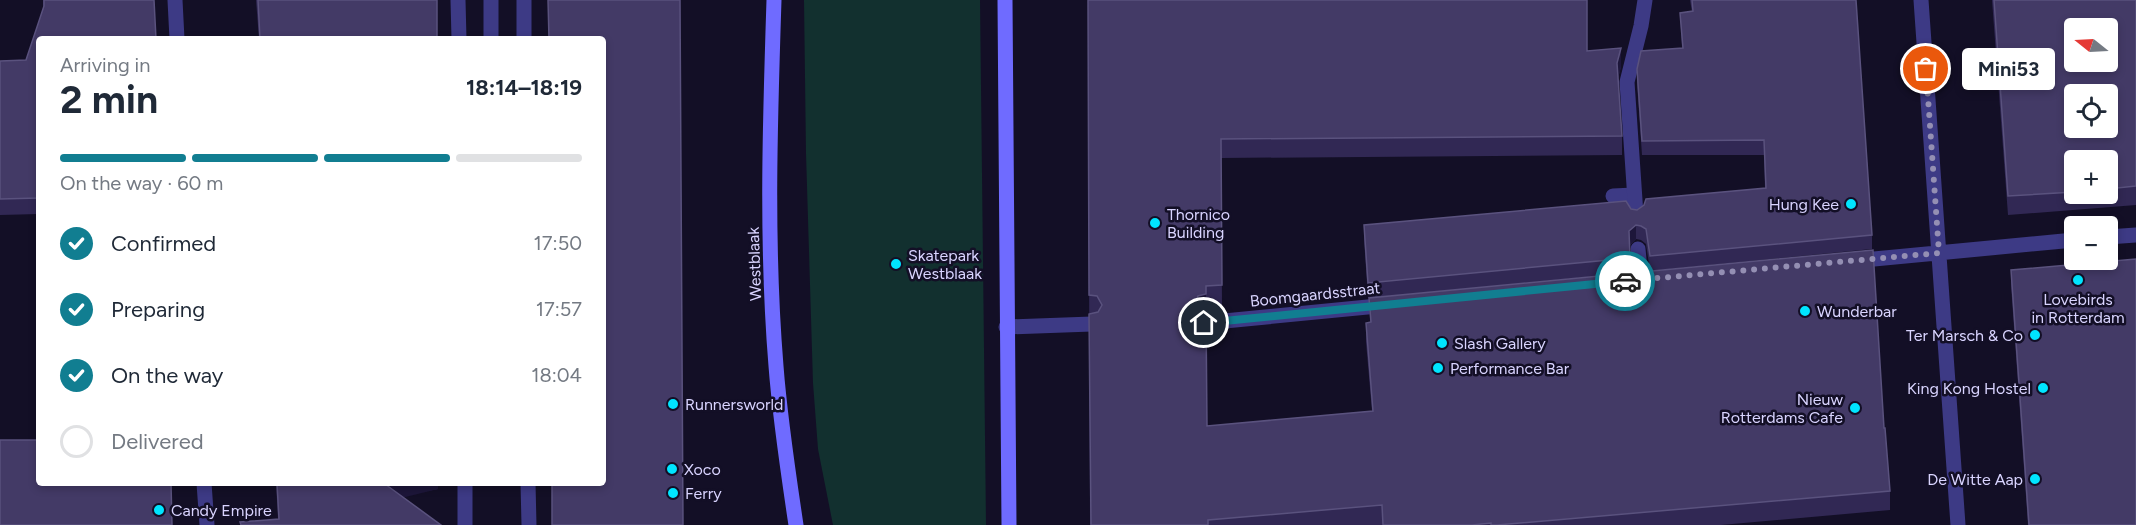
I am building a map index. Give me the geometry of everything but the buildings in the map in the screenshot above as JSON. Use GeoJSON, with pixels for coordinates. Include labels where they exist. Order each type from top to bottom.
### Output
{"type":"FeatureCollection","features":[{"type":"Feature","properties":{"kind":"main road","name":"Westblaak"},"geometry":{"type":"LineString","coordinates":[[774,0],[770,197],[776,365],[784,446],[796,525]]}},
{"type":"Feature","properties":{"kind":"main road"},"geometry":{"type":"LineString","coordinates":[[1005,0],[1009,525]]}},
{"type":"Feature","properties":{"kind":"street"},"geometry":{"type":"LineString","coordinates":[[175,0],[177,36]]}},
{"type":"Feature","properties":{"kind":"street"},"geometry":{"type":"LineString","coordinates":[[458,0],[459,36]]}},
{"type":"Feature","properties":{"kind":"street"},"geometry":{"type":"LineString","coordinates":[[491,0],[491,36]]}},
{"type":"Feature","properties":{"kind":"street"},"geometry":{"type":"LineString","coordinates":[[524,0],[524,36]]}},
{"type":"Feature","properties":{"kind":"street"},"geometry":{"type":"LineString","coordinates":[[1636,214],[1627,82],[1645,0]]}},
{"type":"Feature","properties":{"kind":"street"},"geometry":{"type":"LineString","coordinates":[[1921,0],[1958,525]]}},
{"type":"Feature","properties":{"kind":"street"},"geometry":{"type":"LineString","coordinates":[[1613,196],[1634,195]]}},
{"type":"Feature","properties":{"kind":"street"},"geometry":{"type":"LineString","coordinates":[[2118,236],[2136,235]]}},
{"type":"Feature","properties":{"kind":"street"},"geometry":{"type":"LineString","coordinates":[[1840,262],[2064,241]]}},
{"type":"Feature","properties":{"kind":"street"},"geometry":{"type":"LineString","coordinates":[[1638,249],[1641,280]]}},
{"type":"Feature","properties":{"kind":"street","name":"Boomgaardsstraat"},"geometry":{"type":"LineString","coordinates":[[1204,323],[1406,303]]}},
{"type":"Feature","properties":{"kind":"street"},"geometry":{"type":"LineString","coordinates":[[1006,327],[1092,324]]}},
{"type":"Feature","properties":{"kind":"street"},"geometry":{"type":"LineString","coordinates":[[204,486],[207,525]]}},
{"type":"Feature","properties":{"kind":"street"},"geometry":{"type":"LineString","coordinates":[[465,486],[465,525]]}},
{"type":"Feature","properties":{"kind":"street"},"geometry":{"type":"LineString","coordinates":[[528,486],[529,525]]}},
{"type":"Feature","properties":{"kind":"green space","name":"Skatepark Westblaak"},"geometry":{"type":"Polygon","coordinates":[[[804,0],[980,0],[986,525],[833,525],[818,449],[813,383],[804,0]]]}},
{"type":"Feature","properties":{"kind":"way so far"},"geometry":{"type":"LineString","coordinates":[[1625,281],[1939,253],[1926,69]]}},
{"type":"Feature","properties":{"kind":"place","name":"Mini53"},"geometry":{"type":"Point","coordinates":[1926,69]}},
{"type":"Feature","properties":{"kind":"place","name":"Hung Kee"},"geometry":{"type":"Point","coordinates":[1851,204]}},
{"type":"Feature","properties":{"kind":"place","name":"Thornico Building"},"geometry":{"type":"Point","coordinates":[1155,223]}},
{"type":"Feature","properties":{"kind":"place","name":"Skatepark Westblaak"},"geometry":{"type":"Point","coordinates":[896,264]}},
{"type":"Feature","properties":{"kind":"place","name":"Lovebirds in Rotterdam"},"geometry":{"type":"Point","coordinates":[2078,280]}},
{"type":"Feature","properties":{"kind":"place","name":"Wunderbar"},"geometry":{"type":"Point","coordinates":[1805,311]}},
{"type":"Feature","properties":{"kind":"place","name":"Ter Marsch & Co"},"geometry":{"type":"Point","coordinates":[2035,335]}},
{"type":"Feature","properties":{"kind":"place","name":"Slash Gallery"},"geometry":{"type":"Point","coordinates":[1442,343]}},
{"type":"Feature","properties":{"kind":"place","name":"Performance Bar"},"geometry":{"type":"Point","coordinates":[1438,368]}},
{"type":"Feature","properties":{"kind":"place","name":"King Kong Hostel"},"geometry":{"type":"Point","coordinates":[2043,388]}},
{"type":"Feature","properties":{"kind":"place","name":"Runnersworld"},"geometry":{"type":"Point","coordinates":[673,404]}},
{"type":"Feature","properties":{"kind":"place","name":"Nieuw Rotterdams Cafe"},"geometry":{"type":"Point","coordinates":[1855,408]}},
{"type":"Feature","properties":{"kind":"place","name":"Xoco"},"geometry":{"type":"Point","coordinates":[672,469]}},
{"type":"Feature","properties":{"kind":"place","name":"De Witte Aap"},"geometry":{"type":"Point","coordinates":[2035,479]}},
{"type":"Feature","properties":{"kind":"place","name":"Ferry"},"geometry":{"type":"Point","coordinates":[673,493]}},
{"type":"Feature","properties":{"kind":"place","name":"Candy Empire"},"geometry":{"type":"Point","coordinates":[159,510]}},
{"type":"Feature","properties":{"kind":"route"},"geometry":{"type":"LineString","coordinates":[[1204,323],[1625,281]]}}]}
